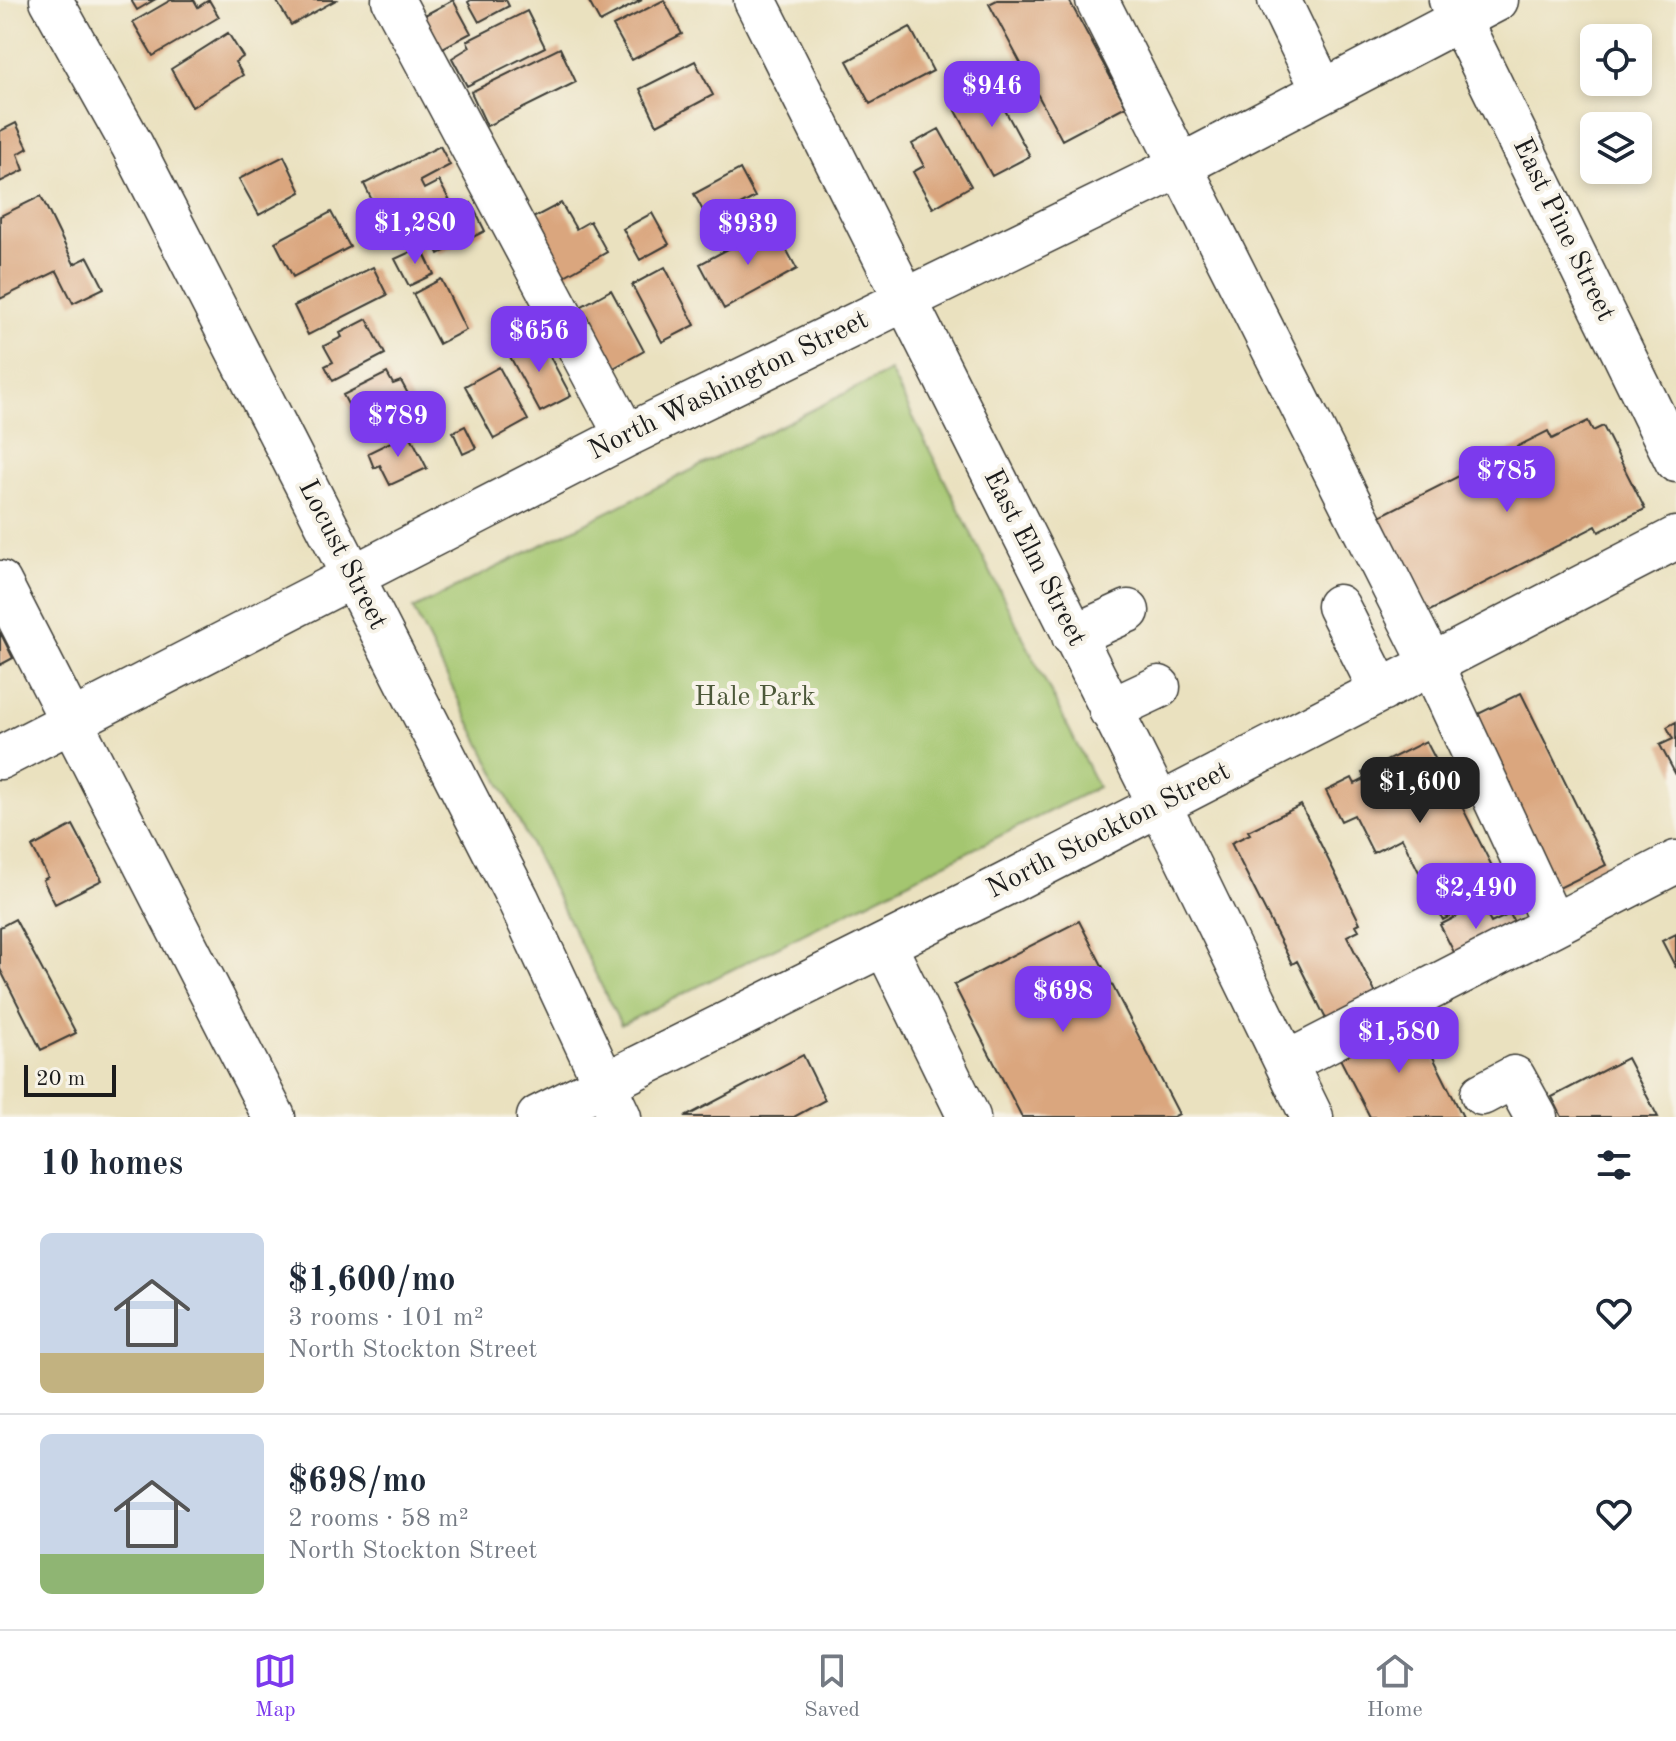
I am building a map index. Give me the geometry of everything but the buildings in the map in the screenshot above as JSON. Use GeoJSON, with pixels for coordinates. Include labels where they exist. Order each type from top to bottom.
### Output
{"type":"FeatureCollection","features":[{"type":"Feature","properties":{"kind":"street","name":"Locust Street"},"geometry":{"type":"LineString","coordinates":[[51,0],[132,145],[518,899],[612,1100]]}},
{"type":"Feature","properties":{"kind":"street"},"geometry":{"type":"LineString","coordinates":[[393,0],[626,436]]}},
{"type":"Feature","properties":{"kind":"street","name":"East Elm Street"},"geometry":{"type":"LineString","coordinates":[[755,0],[1312,1117]]}},
{"type":"Feature","properties":{"kind":"street"},"geometry":{"type":"LineString","coordinates":[[1097,0],[1432,665],[1553,925]]}},
{"type":"Feature","properties":{"kind":"street"},"geometry":{"type":"LineString","coordinates":[[1279,0],[1323,91]]}},
{"type":"Feature","properties":{"kind":"street","name":"North Washington Street"},"geometry":{"type":"LineString","coordinates":[[0,758],[626,436],[1180,166],[1323,91],[1455,10],[1497,0]]}},
{"type":"Feature","properties":{"kind":"street","name":"East Pine Street"},"geometry":{"type":"LineString","coordinates":[[1455,10],[1676,461]]}},
{"type":"Feature","properties":{"kind":"street","name":"North Stockton Street"},"geometry":{"type":"LineString","coordinates":[[538,1117],[612,1100],[885,945],[1676,538]]}},
{"type":"Feature","properties":{"kind":"street"},"geometry":{"type":"LineString","coordinates":[[0,582],[274,1117]]}},
{"type":"Feature","properties":{"kind":"street"},"geometry":{"type":"LineString","coordinates":[[1338,606],[1381,691]]}},
{"type":"Feature","properties":{"kind":"street"},"geometry":{"type":"LineString","coordinates":[[1073,636],[1128,611]]}},
{"type":"Feature","properties":{"kind":"street"},"geometry":{"type":"LineString","coordinates":[[1110,710],[1159,687]]}},
{"type":"Feature","properties":{"kind":"street"},"geometry":{"type":"LineString","coordinates":[[1286,1063],[1676,862]]}},
{"type":"Feature","properties":{"kind":"street"},"geometry":{"type":"LineString","coordinates":[[885,945],[969,1117]]}},
{"type":"Feature","properties":{"kind":"street"},"geometry":{"type":"LineString","coordinates":[[1482,1094],[1514,1077],[1536,1117]]}},
{"type":"Feature","properties":{"kind":"green space","name":"Hale Park"},"geometry":{"type":"Polygon","coordinates":[[[890,371],[1098,787],[621,1025],[413,609],[890,371]]]}}]}
